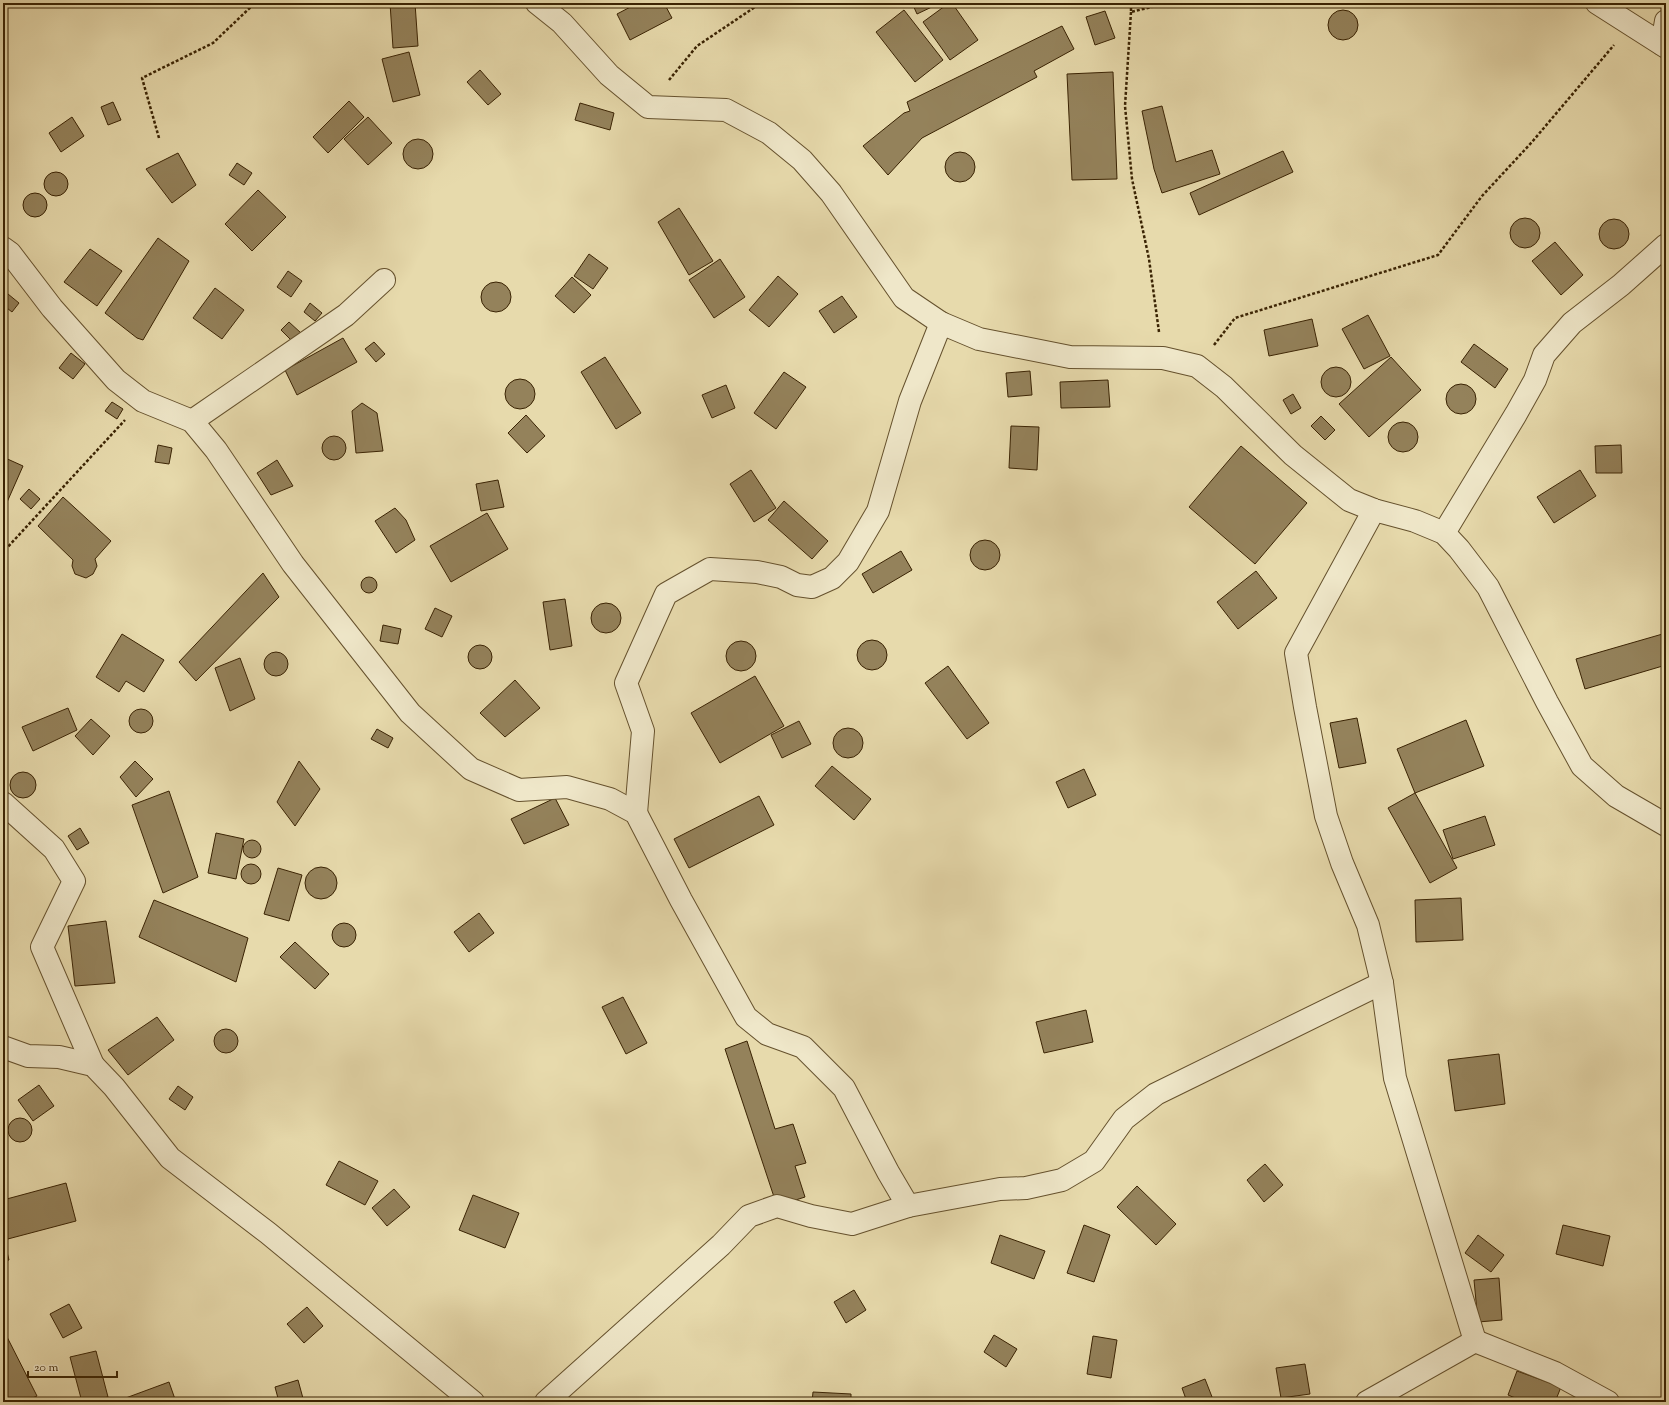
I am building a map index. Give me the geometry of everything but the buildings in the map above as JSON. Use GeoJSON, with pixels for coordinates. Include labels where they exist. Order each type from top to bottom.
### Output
{"type":"FeatureCollection","features":[{"type":"Feature","properties":{"kind":"street"},"geometry":{"type":"LineString","coordinates":[[538,3],[562,23],[609,75],[648,107],[726,110],[769,133],[802,160],[831,193],[904,298],[941,323],[979,339],[1070,357],[1163,358],[1197,366],[1224,387],[1300,460],[1349,500],[1374,510],[1415,521],[1444,533],[1459,549],[1488,587],[1547,702],[1582,766],[1616,796],[1666,825]]}},
{"type":"Feature","properties":{"kind":"street"},"geometry":{"type":"LineString","coordinates":[[1598,3],[1664,46],[1666,21]]}},
{"type":"Feature","properties":{"kind":"street"},"geometry":{"type":"LineString","coordinates":[[1444,533],[1516,414],[1535,380],[1544,355],[1572,323],[1621,285],[1666,245]]}},
{"type":"Feature","properties":{"kind":"street"},"geometry":{"type":"LineString","coordinates":[[3,248],[10,253],[52,308],[116,380],[143,401],[192,421],[216,450],[292,564],[410,713],[471,769],[519,790],[567,787],[610,799],[636,812]]}},
{"type":"Feature","properties":{"kind":"street"},"geometry":{"type":"LineString","coordinates":[[192,421],[346,315],[384,280]]}},
{"type":"Feature","properties":{"kind":"street"},"geometry":{"type":"LineString","coordinates":[[908,1206],[888,1172],[844,1088],[803,1047],[767,1034],[746,1017],[681,900],[636,812],[643,731],[626,683],[666,594],[710,569],[757,572],[781,578],[797,586],[812,587],[832,578],[848,562],[878,511],[910,401],[941,323]]}},
{"type":"Feature","properties":{"kind":"street"},"geometry":{"type":"LineString","coordinates":[[1374,510],[1296,653],[1326,816],[1342,863],[1368,925],[1382,983],[1395,1078],[1475,1341]]}},
{"type":"Feature","properties":{"kind":"street"},"geometry":{"type":"LineString","coordinates":[[3,803],[54,849],[74,881],[42,946],[93,1065],[114,1087],[170,1158],[268,1233],[473,1402]]}},
{"type":"Feature","properties":{"kind":"street"},"geometry":{"type":"LineString","coordinates":[[546,1402],[721,1245],[749,1216],[777,1206],[811,1216],[852,1224],[908,1206],[1000,1189],[1026,1188],[1062,1180],[1094,1161],[1124,1118],[1156,1094],[1382,983]]}},
{"type":"Feature","properties":{"kind":"street"},"geometry":{"type":"LineString","coordinates":[[3,1047],[28,1056],[59,1057],[93,1065]]}},
{"type":"Feature","properties":{"kind":"street"},"geometry":{"type":"LineString","coordinates":[[1367,1402],[1475,1341]]}},
{"type":"Feature","properties":{"kind":"street"},"geometry":{"type":"LineString","coordinates":[[1475,1341],[1554,1373],[1608,1402]]}},
{"type":"Feature","properties":{"kind":"path"},"geometry":{"type":"LineString","coordinates":[[159,138],[142,78],[213,43],[254,3]]}},
{"type":"Feature","properties":{"kind":"path"},"geometry":{"type":"LineString","coordinates":[[648,107],[697,46],[761,3]]}},
{"type":"Feature","properties":{"kind":"path"},"geometry":{"type":"LineString","coordinates":[[1131,3],[1125,106],[1132,179],[1149,259],[1163,358]]}},
{"type":"Feature","properties":{"kind":"path"},"geometry":{"type":"LineString","coordinates":[[1131,12],[1168,3]]}},
{"type":"Feature","properties":{"kind":"path"},"geometry":{"type":"LineString","coordinates":[[1197,366],[1235,318],[1438,255],[1482,196],[1532,142],[1632,25]]}},
{"type":"Feature","properties":{"kind":"path"},"geometry":{"type":"LineString","coordinates":[[5,550],[143,401]]}}]}
